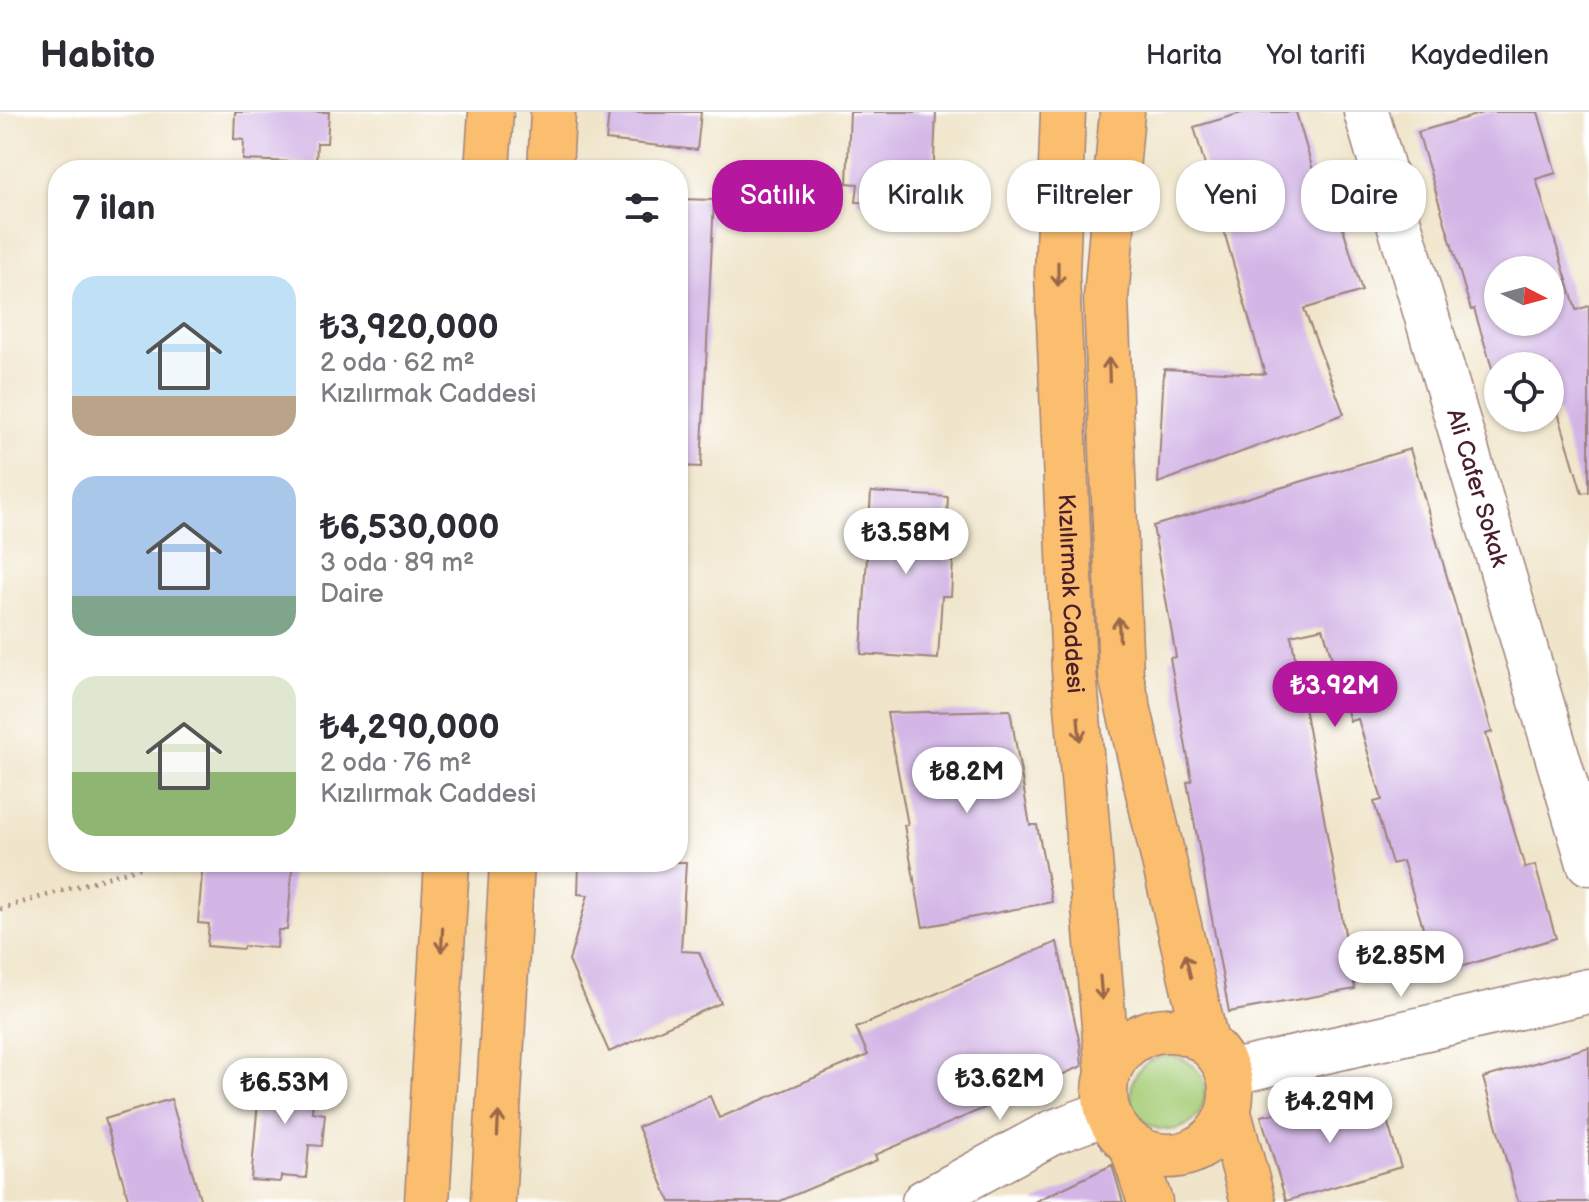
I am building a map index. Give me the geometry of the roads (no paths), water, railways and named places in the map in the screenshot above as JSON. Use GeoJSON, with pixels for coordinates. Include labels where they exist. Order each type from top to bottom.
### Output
{"type":"FeatureCollection","features":[{"type":"Feature","properties":{"kind":"main road"},"geometry":{"type":"LineString","coordinates":[[488,160],[491,112]]}},
{"type":"Feature","properties":{"kind":"main road"},"geometry":{"type":"LineString","coordinates":[[551,160],[553,112]]}},
{"type":"Feature","properties":{"kind":"main road","name":"Kızılırmak Caddesi"},"geometry":{"type":"LineString","coordinates":[[1063,112],[1057,275],[1074,654],[1116,1110],[1150,1202]]}},
{"type":"Feature","properties":{"kind":"main road","name":"Kızılırmak Caddesi"},"geometry":{"type":"LineString","coordinates":[[1122,112],[1106,298],[1121,676],[1253,1202]]}},
{"type":"Feature","properties":{"kind":"main road"},"geometry":{"type":"LineString","coordinates":[[427,1202],[446,872]]}},
{"type":"Feature","properties":{"kind":"main road"},"geometry":{"type":"LineString","coordinates":[[493,1202],[511,872]]}},
{"type":"Feature","properties":{"kind":"main road"},"geometry":{"type":"LineString","coordinates":[[1149,1032],[1188,1032],[1221,1076],[1219,1130],[1206,1144],[1188,1153],[1168,1156],[1149,1153],[1116,1110],[1118,1056],[1131,1042],[1149,1032]]}},
{"type":"Feature","properties":{"kind":"street","name":"Ali Cafer Sokak"},"geometry":{"type":"LineString","coordinates":[[1366,112],[1589,863]]}},
{"type":"Feature","properties":{"kind":"street"},"geometry":{"type":"LineString","coordinates":[[1221,1076],[1589,991]]}},
{"type":"Feature","properties":{"kind":"street"},"geometry":{"type":"LineString","coordinates":[[924,1202],[1051,1133],[1116,1110]]}}]}
